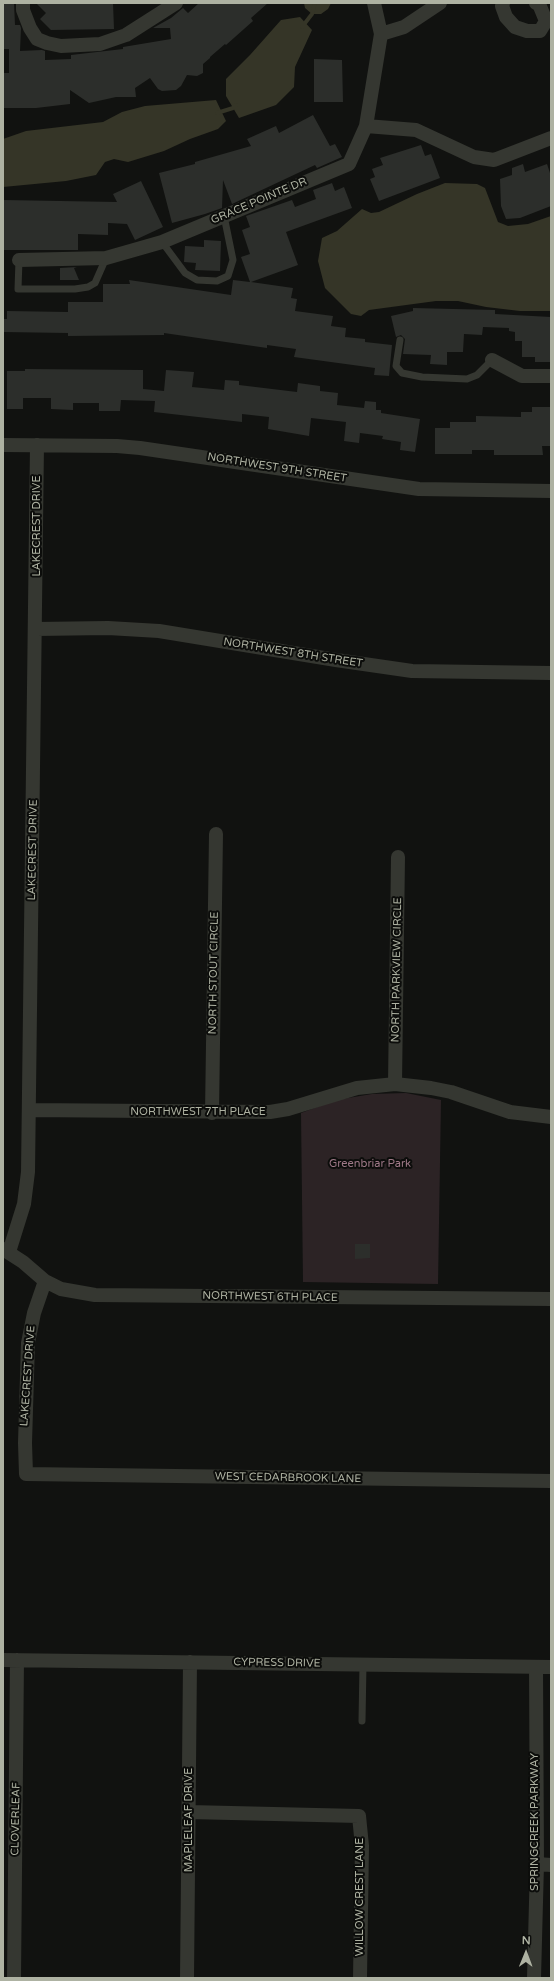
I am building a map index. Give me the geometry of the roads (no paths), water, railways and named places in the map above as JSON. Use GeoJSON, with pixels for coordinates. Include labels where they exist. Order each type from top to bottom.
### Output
{"type":"FeatureCollection","features":[{"type":"Feature","properties":{"kind":"street"},"geometry":{"type":"LineString","coordinates":[[23,3],[23,10],[30,28],[37,39],[47,44],[62,46],[100,44],[126,35],[176,3]]}},
{"type":"Feature","properties":{"kind":"street"},"geometry":{"type":"LineString","coordinates":[[503,3],[502,6],[506,17],[515,27],[527,31],[540,31],[546,21],[539,4],[536,3]]}},
{"type":"Feature","properties":{"kind":"street"},"geometry":{"type":"LineString","coordinates":[[381,34],[404,27],[438,4]]}},
{"type":"Feature","properties":{"kind":"street","name":"GRACE POINTE DR"},"geometry":{"type":"LineString","coordinates":[[19,260],[106,258],[162,242],[349,164],[366,126],[381,34],[379,7]]}},
{"type":"Feature","properties":{"kind":"street"},"geometry":{"type":"LineString","coordinates":[[366,126],[416,130],[474,157],[494,160],[551,138]]}},
{"type":"Feature","properties":{"kind":"street"},"geometry":{"type":"LineString","coordinates":[[492,360],[522,376],[551,376]]}},
{"type":"Feature","properties":{"kind":"street","name":"NORTHWEST 9TH STREET"},"geometry":{"type":"LineString","coordinates":[[3,445],[117,446],[160,450],[419,489],[551,491]]}},
{"type":"Feature","properties":{"kind":"street","name":"LAKECREST DRIVE"},"geometry":{"type":"LineString","coordinates":[[6,1251],[20,1219],[27,1189],[36,629],[37,445]]}},
{"type":"Feature","properties":{"kind":"street","name":"NORTHWEST 8TH STREET"},"geometry":{"type":"LineString","coordinates":[[36,629],[108,628],[158,631],[412,671],[551,673]]}},
{"type":"Feature","properties":{"kind":"street","name":"NORTH STOUT CIRCLE"},"geometry":{"type":"LineString","coordinates":[[212,1113],[216,834]]}},
{"type":"Feature","properties":{"kind":"street","name":"NORTH PARKVIEW CIRCLE"},"geometry":{"type":"LineString","coordinates":[[395,1084],[398,857]]}},
{"type":"Feature","properties":{"kind":"street","name":"NORTHWEST 7TH PLACE"},"geometry":{"type":"LineString","coordinates":[[29,1110],[212,1113],[270,1112],[288,1109],[357,1088],[395,1084],[451,1092],[510,1112],[551,1117]]}},
{"type":"Feature","properties":{"kind":"street","name":"NORTHWEST 6TH PLACE"},"geometry":{"type":"LineString","coordinates":[[6,1251],[45,1281],[61,1289],[95,1295],[551,1299]]}},
{"type":"Feature","properties":{"kind":"street","name":"LAKECREST DRIVE"},"geometry":{"type":"LineString","coordinates":[[26,1474],[25,1443],[28,1343],[34,1313],[45,1281]]}},
{"type":"Feature","properties":{"kind":"street","name":"WEST CEDARBROOK LANE"},"geometry":{"type":"LineString","coordinates":[[26,1474],[551,1481]]}},
{"type":"Feature","properties":{"kind":"street","name":"CYPRESS DRIVE"},"geometry":{"type":"LineString","coordinates":[[3,1660],[551,1667]]}},
{"type":"Feature","properties":{"kind":"street","name":"CLOVERLEAF"},"geometry":{"type":"LineString","coordinates":[[14,1978],[17,1660]]}},
{"type":"Feature","properties":{"kind":"street","name":"MAPLELEAF DRIVE"},"geometry":{"type":"LineString","coordinates":[[187,1978],[190,1662]]}},
{"type":"Feature","properties":{"kind":"street","name":"SPRINGCREEK PARKWAY"},"geometry":{"type":"LineString","coordinates":[[534,1978],[537,1864],[536,1667]]}},
{"type":"Feature","properties":{"kind":"street","name":"WILLOW CREST LANE"},"geometry":{"type":"LineString","coordinates":[[189,1812],[359,1816],[362,1846],[360,1978]]}},
{"type":"Feature","properties":{"kind":"street"},"geometry":{"type":"LineString","coordinates":[[537,1864],[551,1865]]}},
{"type":"Feature","properties":{"kind":"lane"},"geometry":{"type":"LineString","coordinates":[[162,242],[185,273],[197,280],[216,281],[228,276],[233,260],[224,216]]}},
{"type":"Feature","properties":{"kind":"lane"},"geometry":{"type":"LineString","coordinates":[[19,260],[18,289],[75,289],[88,287],[95,283],[106,258]]}},
{"type":"Feature","properties":{"kind":"lane"},"geometry":{"type":"LineString","coordinates":[[400,340],[396,366],[402,373],[422,377],[467,379],[476,375],[492,360]]}},
{"type":"Feature","properties":{"kind":"lane"},"geometry":{"type":"LineString","coordinates":[[362,1721],[363,1664]]}},
{"type":"Feature","properties":{"kind":"waterway"},"geometry":{"type":"LineString","coordinates":[[302,27],[312,14],[315,3]]}},
{"type":"Feature","properties":{"kind":"waterway"},"geometry":{"type":"LineString","coordinates":[[217,113],[233,108],[236,105]]}},
{"type":"Feature","properties":{"kind":"park label","name":"Greenbriar Park"},"geometry":{"type":"Point","coordinates":[370,1164]}}]}
